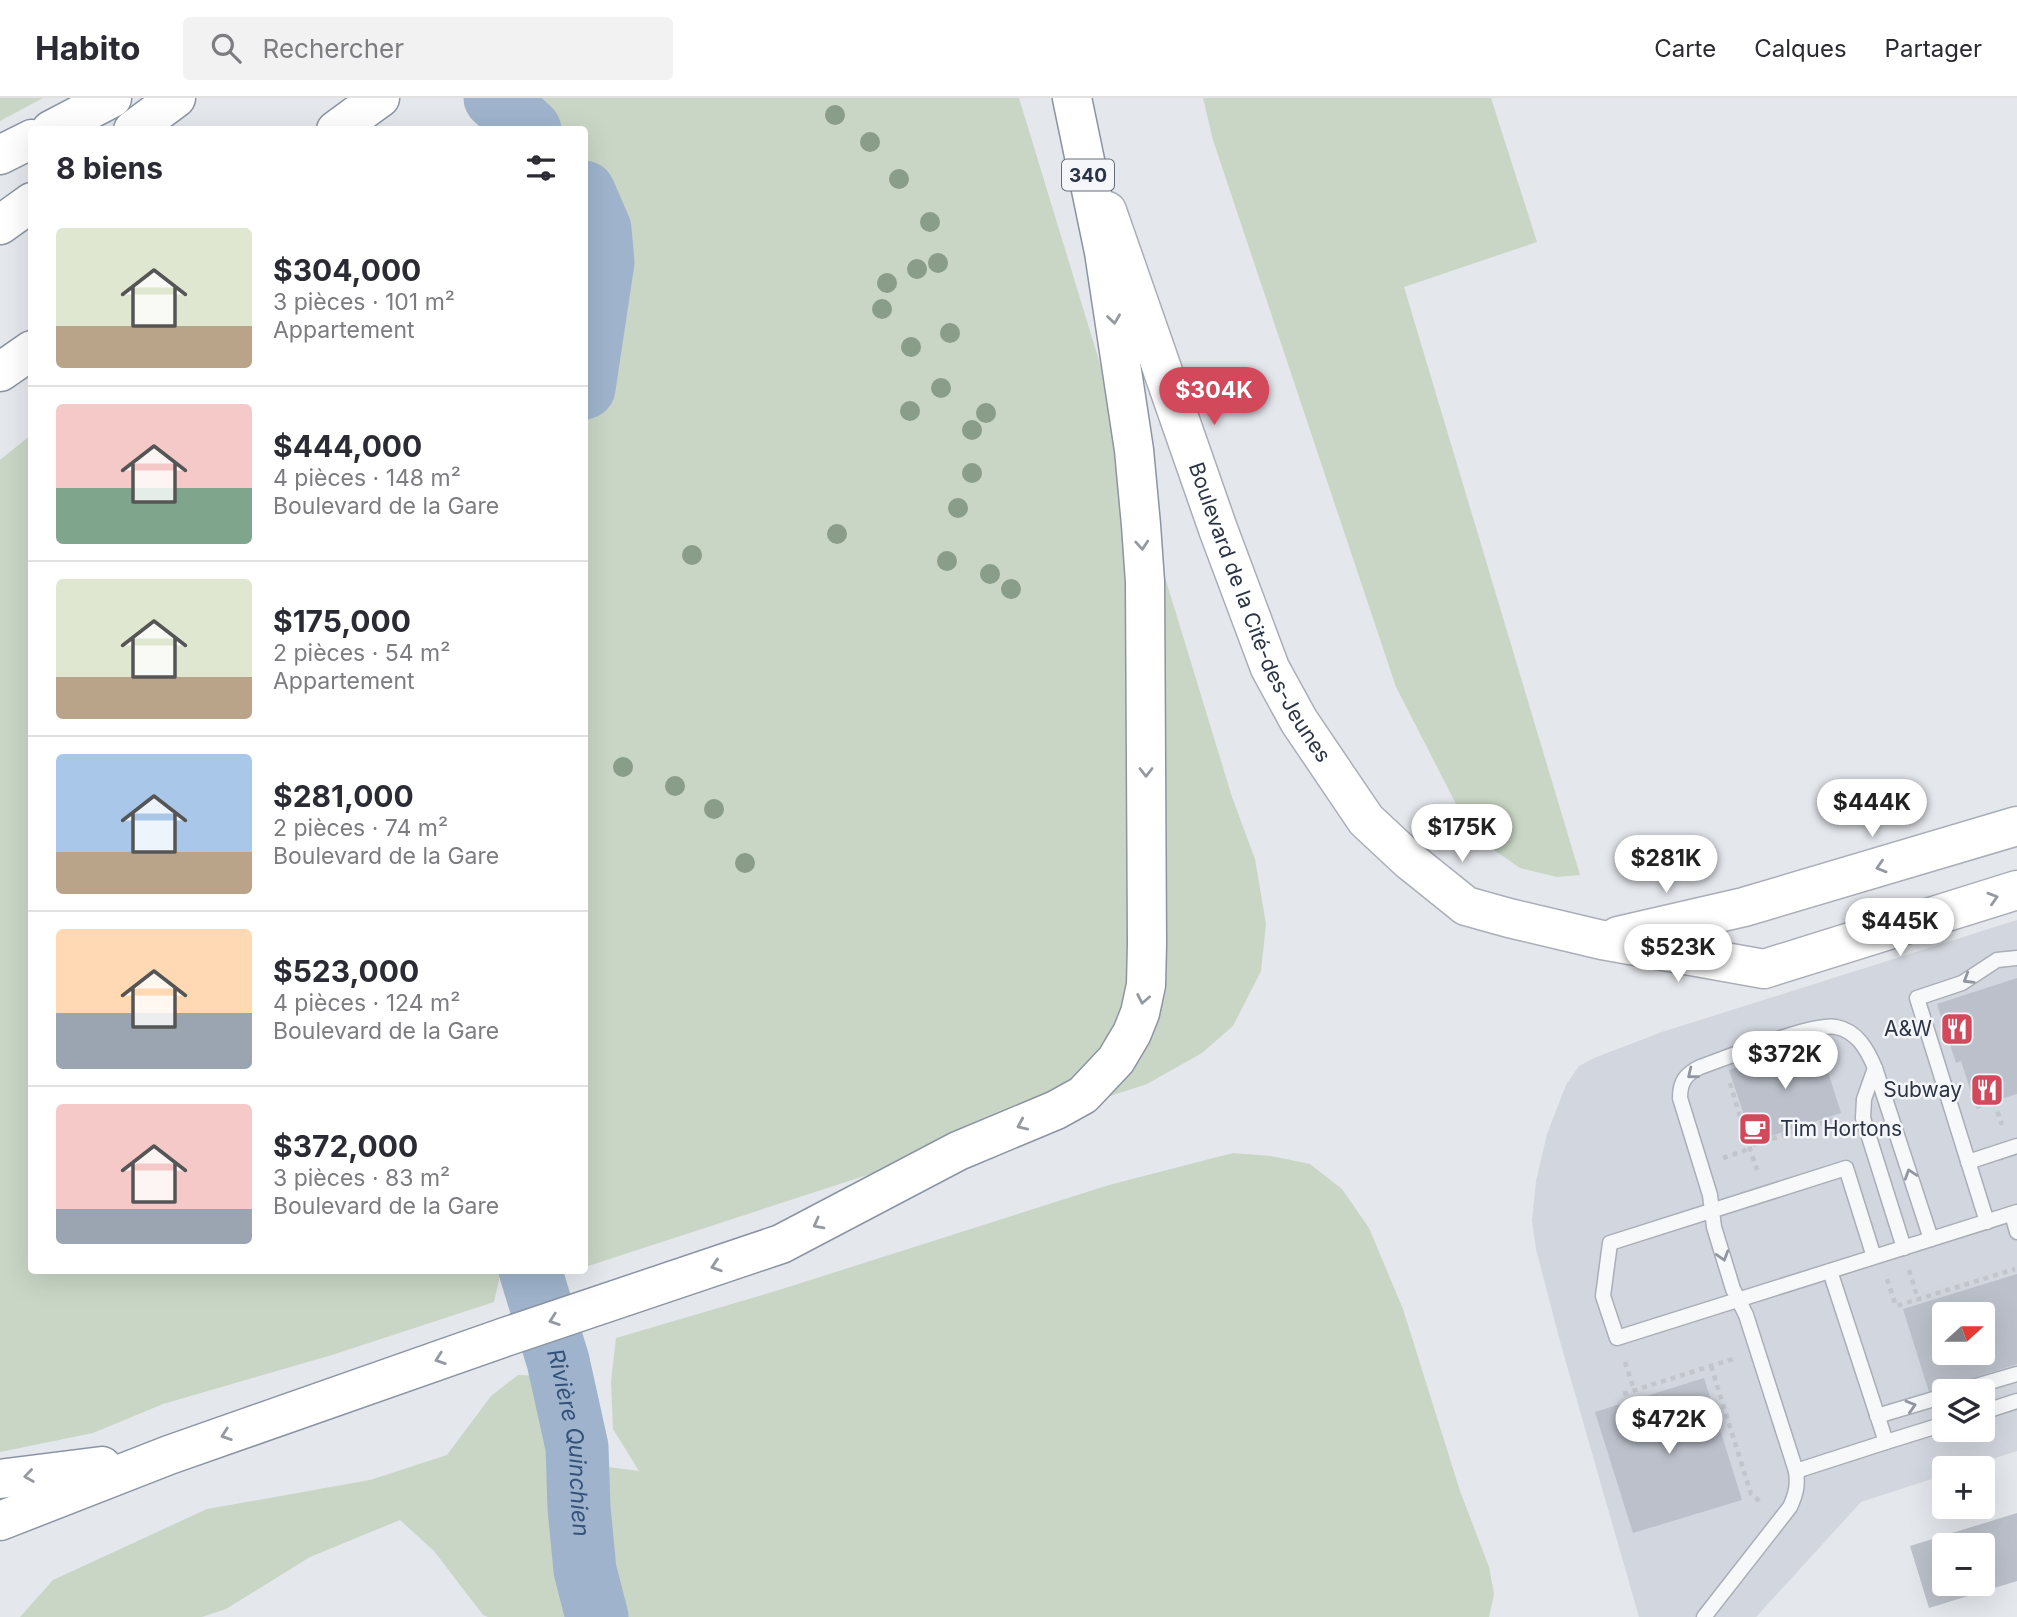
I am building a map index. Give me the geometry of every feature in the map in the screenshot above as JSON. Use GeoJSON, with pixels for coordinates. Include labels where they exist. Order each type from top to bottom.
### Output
{"type":"FeatureCollection","features":[{"type":"Feature","properties":{"kind":"main road"},"geometry":{"type":"LineString","coordinates":[[59,126],[112,98]]}},
{"type":"Feature","properties":{"kind":"main road"},"geometry":{"type":"LineString","coordinates":[[138,126],[176,98]]}},
{"type":"Feature","properties":{"kind":"main road"},"geometry":{"type":"LineString","coordinates":[[342,126],[380,98]]}},
{"type":"Feature","properties":{"kind":"main road","name":"340"},"geometry":{"type":"LineString","coordinates":[[169,1455],[505,1336],[781,1244],[958,1151],[1056,1110],[1083,1095],[1116,1060],[1140,1013],[1146,985],[1145,582],[1134,450],[1104,251],[1072,98]]}},
{"type":"Feature","properties":{"kind":"main road","name":"Boulevard de la Cité-des-Jeunes"},"geometry":{"type":"LineString","coordinates":[[1072,98],[1104,203],[1218,529],[1270,668],[1299,721],[1366,820],[1410,861],[1466,906],[1602,940],[1764,969],[2017,890]]}},
{"type":"Feature","properties":{"kind":"main road"},"geometry":{"type":"LineString","coordinates":[[0,155],[28,141]]}},
{"type":"Feature","properties":{"kind":"main road"},"geometry":{"type":"LineString","coordinates":[[0,225],[28,205]]}},
{"type":"Feature","properties":{"kind":"main road"},"geometry":{"type":"LineString","coordinates":[[1602,940],[1744,907],[2017,826]]}},
{"type":"Feature","properties":{"kind":"main road"},"geometry":{"type":"LineString","coordinates":[[0,1479],[169,1455]]}},
{"type":"Feature","properties":{"kind":"main road"},"geometry":{"type":"LineString","coordinates":[[0,1521],[169,1455]]}},
{"type":"Feature","properties":{"kind":"lane"},"geometry":{"type":"LineString","coordinates":[[1987,1222],[1917,998],[1962,983],[1997,960],[2017,958]]}},
{"type":"Feature","properties":{"kind":"lane"},"geometry":{"type":"LineString","coordinates":[[1704,1617],[1790,1507],[1798,1483],[1746,1315],[1732,1289],[1714,1227],[1710,1195],[1680,1098],[1680,1087],[1684,1079],[1700,1066],[1812,1028],[1834,1026],[1858,1038],[1868,1051],[1875,1068],[1931,1239]]}},
{"type":"Feature","properties":{"kind":"lane"},"geometry":{"type":"LineString","coordinates":[[1875,1068],[1864,1099],[1863,1118],[1905,1248]]}},
{"type":"Feature","properties":{"kind":"lane"},"geometry":{"type":"LineString","coordinates":[[1968,1161],[2017,1146]]}},
{"type":"Feature","properties":{"kind":"lane"},"geometry":{"type":"LineString","coordinates":[[1874,1257],[1846,1168],[1610,1243],[1603,1296],[1617,1338],[2014,1213],[2017,1231]]}},
{"type":"Feature","properties":{"kind":"lane"},"geometry":{"type":"LineString","coordinates":[[1830,1271],[1886,1442]]}},
{"type":"Feature","properties":{"kind":"lane"},"geometry":{"type":"LineString","coordinates":[[1995,1380],[2017,1374]]}},
{"type":"Feature","properties":{"kind":"lane"},"geometry":{"type":"LineString","coordinates":[[1877,1416],[1932,1399]]}},
{"type":"Feature","properties":{"kind":"lane"},"geometry":{"type":"LineString","coordinates":[[1995,1408],[2017,1401]]}},
{"type":"Feature","properties":{"kind":"lane"},"geometry":{"type":"LineString","coordinates":[[1796,1471],[1932,1428]]}},
{"type":"Feature","properties":{"kind":"path"},"geometry":{"type":"LineString","coordinates":[[1727,1073],[1747,1131],[1749,1146]]}},
{"type":"Feature","properties":{"kind":"path"},"geometry":{"type":"LineString","coordinates":[[1724,1168],[1721,1158],[1744,1151],[1749,1146],[1843,1116]]}},
{"type":"Feature","properties":{"kind":"path"},"geometry":{"type":"LineString","coordinates":[[1885,1275],[1896,1306],[1955,1290],[2015,1269]]}},
{"type":"Feature","properties":{"kind":"path"},"geometry":{"type":"LineString","coordinates":[[1623,1394],[1740,1357]]}},
{"type":"Feature","properties":{"kind":"path"},"geometry":{"type":"LineString","coordinates":[[1711,1366],[1751,1494]]}},
{"type":"Feature","properties":{"kind":"path"},"geometry":{"type":"LineString","coordinates":[[1708,1389],[1717,1386]]}},
{"type":"Feature","properties":{"kind":"shaded area"},"geometry":{"type":"Polygon","coordinates":[[[2017,920],[2017,1451],[1995,1458],[1932,1456],[1932,1479],[1861,1502],[1756,1617],[1639,1617],[1561,1345],[1536,1249],[1532,1221],[1536,1181],[1547,1134],[1566,1085],[1579,1066],[1662,1032],[2017,920]]]}},
{"type":"Feature","properties":{"kind":"green space"},"geometry":{"type":"Polygon","coordinates":[[[0,98],[43,98],[0,121],[0,98]]]}},
{"type":"Feature","properties":{"kind":"green space"},"geometry":{"type":"Polygon","coordinates":[[[519,98],[1019,98],[1232,797],[1255,859],[1266,924],[1261,971],[1233,1026],[1202,1053],[1147,1084],[588,1266],[588,126],[551,126],[519,98]]]}},
{"type":"Feature","properties":{"kind":"green space"},"geometry":{"type":"Polygon","coordinates":[[[1203,98],[1491,98],[1537,242],[1404,287],[1580,875],[1557,877],[1520,868],[1472,835],[1396,687],[1213,140],[1203,98]]]}},
{"type":"Feature","properties":{"kind":"green space"},"geometry":{"type":"Polygon","coordinates":[[[28,437],[28,1274],[500,1274],[494,1302],[332,1355],[163,1404],[93,1433],[0,1452],[0,460],[28,437]]]}},
{"type":"Feature","properties":{"kind":"green space"},"geometry":{"type":"Polygon","coordinates":[[[1233,1153],[1271,1156],[1310,1164],[1342,1189],[1369,1228],[1403,1309],[1460,1491],[1489,1567],[1494,1594],[1489,1617],[488,1617],[483,1615],[434,1551],[400,1520],[310,1557],[226,1609],[202,1617],[20,1617],[53,1580],[207,1509],[370,1480],[447,1455],[491,1396],[518,1375],[554,1376],[571,1401],[561,1461],[639,1471],[613,1429],[611,1382],[616,1338],[779,1290],[1109,1185],[1233,1153]]]}},
{"type":"Feature","properties":{"kind":"building"},"geometry":{"type":"Polygon","coordinates":[[[2017,978],[2017,1094],[1976,1107],[1961,1061],[1956,1063],[1937,1004],[2017,978]]]}},
{"type":"Feature","properties":{"kind":"building"},"geometry":{"type":"Polygon","coordinates":[[[1818,1040],[1841,1113],[1753,1142],[1729,1070],[1818,1040]]]}},
{"type":"Feature","properties":{"kind":"building"},"geometry":{"type":"Polygon","coordinates":[[[2017,1274],[2017,1364],[1970,1379],[1932,1379],[1932,1391],[1929,1392],[1903,1309],[2017,1274]]]}},
{"type":"Feature","properties":{"kind":"building"},"geometry":{"type":"Polygon","coordinates":[[[1704,1378],[1742,1500],[1633,1533],[1595,1412],[1704,1378]]]}},
{"type":"Feature","properties":{"kind":"building"},"geometry":{"type":"Polygon","coordinates":[[[2017,1513],[2017,1581],[1995,1588],[1995,1533],[1952,1533],[2017,1513]]]}},
{"type":"Feature","properties":{"kind":"building"},"geometry":{"type":"Polygon","coordinates":[[[1932,1539],[1932,1596],[1968,1596],[1929,1608],[1910,1546],[1932,1539]]]}},
{"type":"Feature","properties":{"kind":"waterway","name":"Rivière Quinchien"},"geometry":{"type":"LineString","coordinates":[[495,98],[526,126]]}},
{"type":"Feature","properties":{"kind":"waterway","name":"Rivière Quinchien"},"geometry":{"type":"LineString","coordinates":[[588,201],[600,229],[603,262],[588,361]]}},
{"type":"Feature","properties":{"kind":"waterway","name":"Rivière Quinchien"},"geometry":{"type":"LineString","coordinates":[[531,1274],[558,1361],[577,1447],[585,1570],[597,1617]]}},
{"type":"Feature","properties":{"kind":"place","name":"A&W"},"geometry":{"type":"Point","coordinates":[1957,1029]}},
{"type":"Feature","properties":{"kind":"place","name":"Subway"},"geometry":{"type":"Point","coordinates":[1987,1090]}},
{"type":"Feature","properties":{"kind":"place","name":"Tim Hortons"},"geometry":{"type":"Point","coordinates":[1755,1129]}}]}
